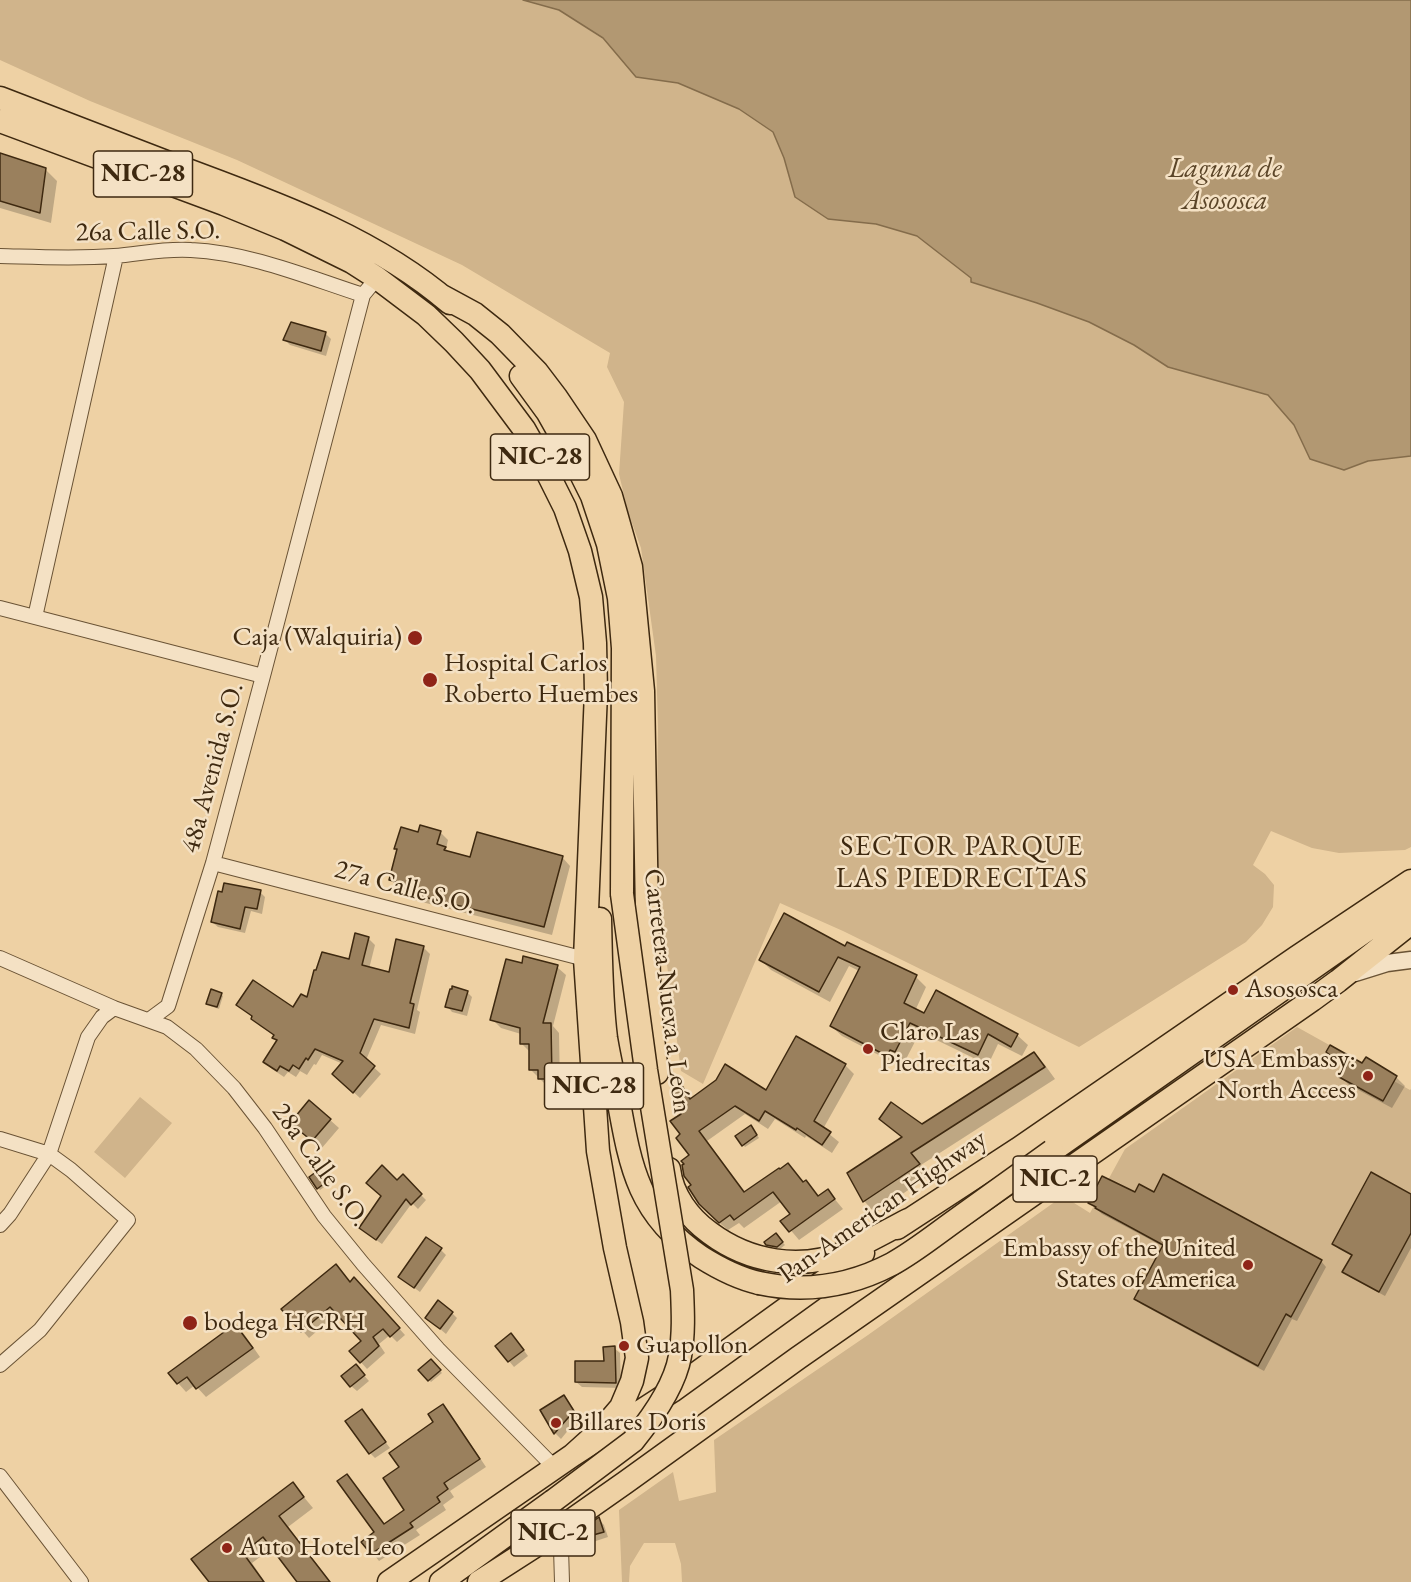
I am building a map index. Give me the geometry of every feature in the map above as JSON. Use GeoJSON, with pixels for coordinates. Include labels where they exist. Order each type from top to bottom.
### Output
{"type":"FeatureCollection","features":[{"type":"Feature","properties":{"kind":"highway","name":"Carretera Nueva a León"},"geometry":{"type":"LineString","coordinates":[[0,98],[293,211],[321,223],[409,272],[471,322],[526,382],[548,413],[570,452],[592,496],[604,534],[619,598],[623,648],[622,894],[646,1070],[682,1290],[684,1326],[680,1357],[674,1376],[661,1401],[633,1441],[441,1582]]}},
{"type":"Feature","properties":{"kind":"highway","name":"NIC-28"},"geometry":{"type":"LineString","coordinates":[[0,121],[285,229],[352,262],[377,278],[426,315],[480,370],[519,422],[565,508],[580,551],[591,597],[595,644],[596,692],[585,959],[598,1151],[637,1358],[632,1381],[621,1407],[604,1427],[564,1461]]}},
{"type":"Feature","properties":{"kind":"highway"},"geometry":{"type":"LineString","coordinates":[[293,211],[302,223],[368,261],[377,278],[395,279],[405,284],[462,330],[507,379],[541,429],[570,452]]}},
{"type":"Feature","properties":{"kind":"highway"},"geometry":{"type":"LineString","coordinates":[[440,295],[475,314],[500,334],[537,372],[567,412],[585,440],[611,496],[631,567],[643,691],[650,1011],[669,1174],[682,1206],[699,1225],[724,1244],[750,1256],[780,1262],[800,1262],[844,1252],[908,1220]]}},
{"type":"Feature","properties":{"kind":"highway"},"geometry":{"type":"LineString","coordinates":[[596,692],[602,993],[606,1039],[627,1150],[640,1188],[655,1215],[692,1251],[730,1274],[748,1281],[776,1287],[809,1288],[835,1285],[859,1278],[891,1264],[1411,899]]}},
{"type":"Feature","properties":{"kind":"highway","name":"Pan-American Highway"},"geometry":{"type":"LineString","coordinates":[[389,1582],[564,1461],[672,1391],[908,1220],[1018,1149],[1411,881]]}},
{"type":"Feature","properties":{"kind":"highway","name":"NIC-2"},"geometry":{"type":"LineString","coordinates":[[479,1582],[554,1533],[798,1358],[1338,981],[1411,923]]}},
{"type":"Feature","properties":{"kind":"street","name":"26a Calle S.O."},"geometry":{"type":"LineString","coordinates":[[0,256],[55,258],[116,256],[190,249],[234,254],[363,295]]}},
{"type":"Feature","properties":{"kind":"street"},"geometry":{"type":"LineString","coordinates":[[35,617],[116,256]]}},
{"type":"Feature","properties":{"kind":"street","name":"48a Avenida S.O."},"geometry":{"type":"LineString","coordinates":[[149,1020],[168,1006],[213,863],[363,295],[377,278]]}},
{"type":"Feature","properties":{"kind":"street"},"geometry":{"type":"LineString","coordinates":[[0,608],[263,676]]}},
{"type":"Feature","properties":{"kind":"street","name":"27a Calle S.O."},"geometry":{"type":"LineString","coordinates":[[213,863],[585,959]]}},
{"type":"Feature","properties":{"kind":"street","name":"28a Calle S.O."},"geometry":{"type":"LineString","coordinates":[[0,957],[114,1008],[167,1027],[196,1048],[234,1088],[265,1128],[324,1216],[438,1349],[564,1461]]}},
{"type":"Feature","properties":{"kind":"street"},"geometry":{"type":"LineString","coordinates":[[1338,981],[1370,967],[1411,960]]}},
{"type":"Feature","properties":{"kind":"street"},"geometry":{"type":"LineString","coordinates":[[0,1225],[10,1214],[49,1154],[88,1036],[102,1017],[114,1008]]}},
{"type":"Feature","properties":{"kind":"street"},"geometry":{"type":"LineString","coordinates":[[0,1139],[49,1154],[71,1170],[128,1220],[40,1330],[0,1365]]}},
{"type":"Feature","properties":{"kind":"street"},"geometry":{"type":"LineString","coordinates":[[0,1476],[81,1582]]}},
{"type":"Feature","properties":{"kind":"street"},"geometry":{"type":"LineString","coordinates":[[554,1533],[561,1548],[562,1582]]}},
{"type":"Feature","properties":{"kind":"shaded area"},"geometry":{"type":"Polygon","coordinates":[[[0,0],[523,0],[559,10],[603,39],[636,76],[678,83],[739,109],[774,132],[784,158],[828,219],[876,224],[917,236],[971,278],[1089,322],[1134,345],[1168,367],[1269,395],[1295,425],[1311,459],[1344,470],[1368,461],[1411,456],[1411,847],[1405,850],[1339,853],[1312,848],[1271,831],[1253,865],[1274,885],[1273,907],[1262,925],[1246,942],[1079,1047],[843,931],[780,903],[703,1084],[681,1071],[662,927],[656,860],[658,729],[656,656],[641,548],[628,512],[619,474],[624,402],[607,367],[610,353],[462,265],[237,160],[90,101],[0,60],[0,0]]]}},
{"type":"Feature","properties":{"kind":"shaded area"},"geometry":{"type":"Polygon","coordinates":[[[1297,1027],[1411,1089],[1411,1194],[1370,1172],[1332,1244],[1352,1255],[1343,1272],[1379,1292],[1411,1233],[1411,1582],[682,1582],[681,1564],[675,1543],[644,1543],[630,1566],[629,1582],[622,1582],[619,1510],[673,1472],[679,1501],[716,1492],[714,1440],[868,1335],[1063,1196],[1090,1213],[1125,1149],[1297,1027]],[[1163,1175],[1154,1192],[1139,1185],[1119,1222],[1183,1256],[1134,1299],[1258,1366],[1279,1328],[1163,1175]]]}},
{"type":"Feature","properties":{"kind":"shaded area"},"geometry":{"type":"Polygon","coordinates":[[[140,1097],[172,1123],[125,1178],[94,1152],[140,1097]]]}},
{"type":"Feature","properties":{"kind":"water","name":"Laguna de Asososca"},"geometry":{"type":"Polygon","coordinates":[[[523,0],[1411,0],[1411,456],[1368,461],[1344,470],[1310,459],[1294,425],[1268,395],[1168,367],[1134,345],[1089,322],[971,282],[971,278],[917,236],[876,224],[828,219],[795,197],[784,158],[773,132],[739,109],[678,83],[636,77],[603,38],[559,10],[523,0]]]}},
{"type":"Feature","properties":{"kind":"building"},"geometry":{"type":"Polygon","coordinates":[[[0,153],[46,168],[40,213],[0,201],[0,153]]]}},
{"type":"Feature","properties":{"kind":"building"},"geometry":{"type":"Polygon","coordinates":[[[291,322],[326,332],[321,351],[283,340],[291,322]]]}},
{"type":"Feature","properties":{"kind":"building"},"geometry":{"type":"Polygon","coordinates":[[[420,825],[441,831],[437,844],[446,847],[444,850],[470,857],[477,832],[563,856],[544,927],[400,891],[402,883],[389,880],[397,849],[394,849],[401,827],[418,832],[420,825]]]}},
{"type":"Feature","properties":{"kind":"building"},"geometry":{"type":"Polygon","coordinates":[[[224,883],[261,890],[257,909],[245,907],[240,929],[211,922],[218,891],[222,892],[224,883]]]}},
{"type":"Feature","properties":{"kind":"building"},"geometry":{"type":"Polygon","coordinates":[[[784,913],[845,946],[847,942],[917,975],[904,1003],[924,1013],[936,990],[1018,1034],[1011,1047],[988,1034],[978,1055],[910,1023],[895,1052],[890,1050],[887,1056],[830,1026],[860,967],[838,957],[819,992],[759,960],[784,913]]]}},
{"type":"Feature","properties":{"kind":"building"},"geometry":{"type":"Polygon","coordinates":[[[355,933],[369,937],[362,965],[389,972],[396,939],[424,946],[410,1003],[414,1004],[409,1028],[374,1019],[360,1053],[375,1066],[353,1093],[332,1074],[343,1061],[315,1049],[299,1069],[293,1065],[289,1071],[280,1066],[277,1071],[263,1062],[277,1040],[272,1038],[274,1035],[251,1019],[252,1016],[236,1005],[253,980],[293,1007],[301,994],[307,997],[314,970],[316,970],[322,952],[349,959],[355,933]]]}},
{"type":"Feature","properties":{"kind":"building"},"geometry":{"type":"Polygon","coordinates":[[[523,956],[558,965],[543,1023],[551,1023],[552,1079],[538,1079],[538,1070],[529,1070],[529,1044],[520,1044],[520,1028],[490,1020],[506,959],[522,963],[523,956]]]}},
{"type":"Feature","properties":{"kind":"building"},"geometry":{"type":"Polygon","coordinates":[[[452,986],[468,991],[462,1011],[445,1007],[452,986]]]}},
{"type":"Feature","properties":{"kind":"building"},"geometry":{"type":"Polygon","coordinates":[[[211,989],[222,993],[217,1007],[206,1004],[211,989]]]}},
{"type":"Feature","properties":{"kind":"building"},"geometry":{"type":"Polygon","coordinates":[[[796,1036],[846,1064],[814,1121],[831,1132],[822,1145],[765,1111],[759,1121],[735,1106],[699,1131],[744,1192],[788,1163],[803,1182],[806,1180],[818,1196],[828,1189],[835,1199],[789,1232],[780,1221],[790,1214],[773,1192],[734,1220],[730,1215],[719,1223],[699,1204],[688,1187],[691,1185],[684,1176],[682,1165],[684,1164],[681,1161],[689,1155],[676,1138],[680,1134],[670,1121],[681,1114],[677,1108],[680,1106],[671,1091],[681,1084],[690,1099],[716,1080],[725,1064],[766,1090],[796,1036]]]}},
{"type":"Feature","properties":{"kind":"building","name":"USA Embassy: North Access"},"geometry":{"type":"Polygon","coordinates":[[[1330,1045],[1362,1063],[1366,1057],[1397,1076],[1383,1101],[1339,1077],[1346,1067],[1326,1052],[1330,1045]]]}},
{"type":"Feature","properties":{"kind":"building"},"geometry":{"type":"Polygon","coordinates":[[[1034,1052],[1045,1067],[911,1153],[920,1164],[863,1202],[847,1173],[902,1137],[879,1119],[891,1102],[922,1124],[1034,1052]]]}},
{"type":"Feature","properties":{"kind":"building"},"geometry":{"type":"Polygon","coordinates":[[[309,1100],[331,1119],[312,1141],[290,1123],[309,1100]]]}},
{"type":"Feature","properties":{"kind":"building"},"geometry":{"type":"Polygon","coordinates":[[[751,1125],[757,1135],[742,1146],[735,1136],[751,1125]]]}},
{"type":"Feature","properties":{"kind":"building"},"geometry":{"type":"Polygon","coordinates":[[[382,1165],[397,1180],[403,1174],[422,1194],[411,1205],[406,1199],[376,1240],[359,1228],[381,1196],[366,1183],[382,1165]]]}},
{"type":"Feature","properties":{"kind":"building"},"geometry":{"type":"Polygon","coordinates":[[[320,1169],[329,1180],[317,1189],[309,1177],[320,1169]]]}},
{"type":"Feature","properties":{"kind":"building"},"geometry":{"type":"Polygon","coordinates":[[[1371,1172],[1411,1194],[1411,1233],[1379,1292],[1342,1272],[1352,1255],[1332,1244],[1371,1172]]]}},
{"type":"Feature","properties":{"kind":"building","name":"Embassy of the United States of America"},"geometry":{"type":"Polygon","coordinates":[[[1163,1174],[1322,1260],[1291,1317],[1286,1314],[1258,1366],[1134,1299],[1163,1245],[1088,1203],[1102,1176],[1135,1192],[1139,1184],[1154,1192],[1163,1174]]]}},
{"type":"Feature","properties":{"kind":"building"},"geometry":{"type":"Polygon","coordinates":[[[776,1233],[783,1242],[777,1247],[766,1245],[764,1242],[776,1233]]]}},
{"type":"Feature","properties":{"kind":"building"},"geometry":{"type":"Polygon","coordinates":[[[426,1237],[442,1248],[414,1288],[398,1277],[426,1237]]]}},
{"type":"Feature","properties":{"kind":"building"},"geometry":{"type":"Polygon","coordinates":[[[336,1264],[350,1282],[354,1277],[400,1328],[390,1337],[383,1329],[373,1337],[379,1346],[360,1363],[349,1351],[361,1341],[330,1307],[301,1332],[281,1309],[336,1264]]]}},
{"type":"Feature","properties":{"kind":"building"},"geometry":{"type":"Polygon","coordinates":[[[438,1300],[453,1312],[440,1329],[425,1318],[438,1300]]]}},
{"type":"Feature","properties":{"kind":"building"},"geometry":{"type":"Polygon","coordinates":[[[235,1324],[253,1348],[196,1389],[187,1377],[177,1384],[168,1373],[235,1324]]]}},
{"type":"Feature","properties":{"kind":"building"},"geometry":{"type":"Polygon","coordinates":[[[511,1333],[524,1350],[508,1362],[495,1346],[511,1333]]]}},
{"type":"Feature","properties":{"kind":"building"},"geometry":{"type":"Polygon","coordinates":[[[615,1346],[616,1383],[575,1382],[575,1361],[604,1361],[603,1347],[615,1346]]]}},
{"type":"Feature","properties":{"kind":"building"},"geometry":{"type":"Polygon","coordinates":[[[431,1359],[441,1370],[428,1381],[418,1370],[431,1359]]]}},
{"type":"Feature","properties":{"kind":"building"},"geometry":{"type":"Polygon","coordinates":[[[356,1364],[365,1375],[350,1387],[341,1376],[356,1364]]]}},
{"type":"Feature","properties":{"kind":"building","name":"Billares Doris"},"geometry":{"type":"Polygon","coordinates":[[[564,1395],[574,1411],[554,1434],[540,1410],[564,1395]]]}},
{"type":"Feature","properties":{"kind":"building"},"geometry":{"type":"Polygon","coordinates":[[[443,1404],[480,1459],[444,1483],[448,1489],[437,1497],[440,1502],[410,1523],[413,1527],[371,1554],[361,1542],[374,1532],[337,1481],[347,1474],[384,1524],[404,1510],[383,1478],[399,1467],[389,1453],[433,1422],[428,1414],[443,1404]]]}},
{"type":"Feature","properties":{"kind":"building"},"geometry":{"type":"Polygon","coordinates":[[[362,1409],[386,1442],[369,1454],[345,1421],[362,1409]]]}},
{"type":"Feature","properties":{"kind":"building","name":"Auto Hotel Leo"},"geometry":{"type":"Polygon","coordinates":[[[293,1482],[304,1497],[279,1516],[330,1582],[297,1582],[263,1537],[243,1553],[264,1582],[209,1582],[191,1559],[293,1482]]]}},
{"type":"Feature","properties":{"kind":"building"},"geometry":{"type":"Polygon","coordinates":[[[599,1517],[604,1532],[586,1537],[583,1529],[599,1517]]]}},
{"type":"Feature","properties":{"kind":"place","name":"Caja (Walquiria)"},"geometry":{"type":"Point","coordinates":[415,638]}},
{"type":"Feature","properties":{"kind":"place","name":"Hospital Carlos Roberto Huembes"},"geometry":{"type":"Point","coordinates":[430,680]}},
{"type":"Feature","properties":{"kind":"place","name":"Asososca"},"geometry":{"type":"Point","coordinates":[1233,990]}},
{"type":"Feature","properties":{"kind":"place","name":"Claro Las Piedrecitas"},"geometry":{"type":"Point","coordinates":[868,1049]}},
{"type":"Feature","properties":{"kind":"place","name":"USA Embassy: North Access"},"geometry":{"type":"Point","coordinates":[1368,1076]}},
{"type":"Feature","properties":{"kind":"place","name":"Embassy of the United States of America"},"geometry":{"type":"Point","coordinates":[1248,1265]}},
{"type":"Feature","properties":{"kind":"place","name":"bodega HCRH"},"geometry":{"type":"Point","coordinates":[190,1323]}},
{"type":"Feature","properties":{"kind":"place","name":"Guapollon"},"geometry":{"type":"Point","coordinates":[624,1346]}},
{"type":"Feature","properties":{"kind":"place","name":"Billares Doris"},"geometry":{"type":"Point","coordinates":[556,1423]}},
{"type":"Feature","properties":{"kind":"place","name":"Auto Hotel Leo"},"geometry":{"type":"Point","coordinates":[227,1548]}},
{"type":"Feature","properties":{"kind":"district","name":"SECTOR PARQUE LAS PIEDRECITAS"},"geometry":{"type":"Point","coordinates":[962,863]}}]}
